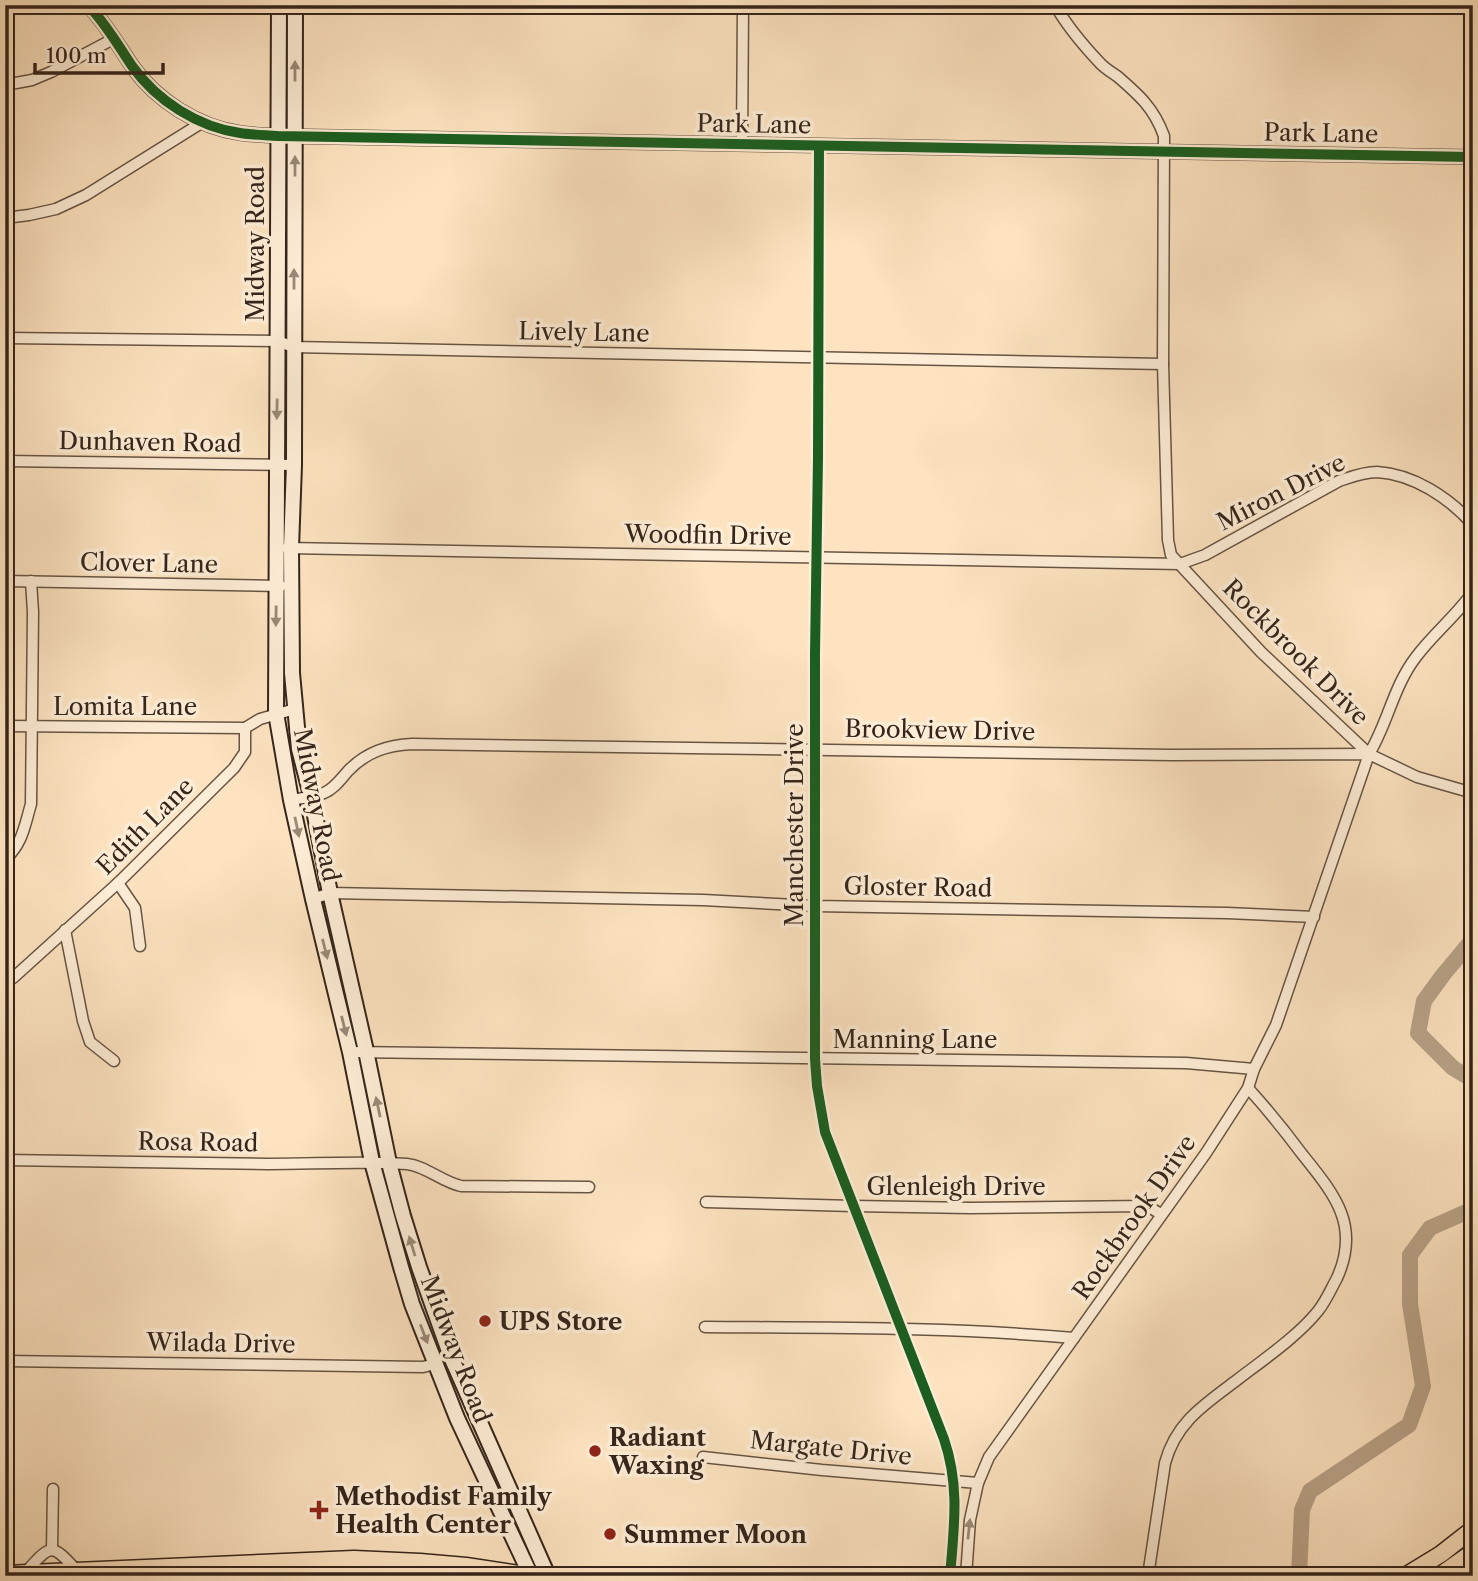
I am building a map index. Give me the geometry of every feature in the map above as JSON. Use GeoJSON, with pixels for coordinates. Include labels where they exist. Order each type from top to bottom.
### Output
{"type":"FeatureCollection","features":[{"type":"Feature","properties":{"kind":"main road","name":"Midway Road"},"geometry":{"type":"LineString","coordinates":[[279,5],[276,464],[284,548],[284,586],[276,713],[291,800],[350,1052],[372,1162],[401,1267],[435,1364],[531,1576]]}},
{"type":"Feature","properties":{"kind":"main road","name":"Midway Road"},"geometry":{"type":"LineString","coordinates":[[284,548],[294,465],[296,5]]}},
{"type":"Feature","properties":{"kind":"main road","name":"Midway Road"},"geometry":{"type":"LineString","coordinates":[[284,586],[299,749],[389,1163],[419,1267],[451,1357],[548,1576]]}},
{"type":"Feature","properties":{"kind":"main road"},"geometry":{"type":"LineString","coordinates":[[435,1364],[451,1357]]}},
{"type":"Feature","properties":{"kind":"main road"},"geometry":{"type":"LineString","coordinates":[[474,1455],[490,1447]]}},
{"type":"Feature","properties":{"kind":"main road"},"geometry":{"type":"LineString","coordinates":[[1405,1576],[1473,1530]]}},
{"type":"Feature","properties":{"kind":"main road"},"geometry":{"type":"LineString","coordinates":[[1440,1576],[1473,1552]]}},
{"type":"Feature","properties":{"kind":"main road"},"geometry":{"type":"LineString","coordinates":[[5,1574],[253,1570],[354,1559],[466,1566],[531,1576]]}},
{"type":"Feature","properties":{"kind":"main road"},"geometry":{"type":"LineString","coordinates":[[307,1576],[327,1570],[349,1568],[354,1559]]}},
{"type":"Feature","properties":{"kind":"street","name":"Park Lane"},"geometry":{"type":"LineString","coordinates":[[88,5],[99,16],[143,80],[181,111],[221,129],[240,133],[278,136],[1473,157]]}},
{"type":"Feature","properties":{"kind":"street"},"geometry":{"type":"LineString","coordinates":[[742,145],[743,5]]}},
{"type":"Feature","properties":{"kind":"street","name":"Rockbrook Drive"},"geometry":{"type":"LineString","coordinates":[[967,1576],[970,1520],[981,1473],[989,1457],[1206,1153],[1248,1088],[1254,1069],[1276,1025],[1369,754],[1261,652],[1171,555],[1163,364],[1164,136],[1155,114],[1147,104],[1101,64],[1070,29],[1055,5]]}},
{"type":"Feature","properties":{"kind":"street"},"geometry":{"type":"LineString","coordinates":[[5,85],[32,80],[51,72],[115,38]]}},
{"type":"Feature","properties":{"kind":"street"},"geometry":{"type":"LineString","coordinates":[[5,218],[56,209],[86,195],[203,122]]}},
{"type":"Feature","properties":{"kind":"street","name":"Manchester Drive"},"geometry":{"type":"LineString","coordinates":[[819,146],[815,749],[817,1086],[825,1132],[944,1439],[955,1480]]}},
{"type":"Feature","properties":{"kind":"street","name":"Lively Lane"},"geometry":{"type":"LineString","coordinates":[[5,338],[278,341],[293,347],[1163,364]]}},
{"type":"Feature","properties":{"kind":"street","name":"Dunhaven Road"},"geometry":{"type":"LineString","coordinates":[[5,461],[294,465]]}},
{"type":"Feature","properties":{"kind":"street","name":"Miron Drive"},"geometry":{"type":"LineString","coordinates":[[1180,564],[1205,555],[1339,481],[1359,474],[1377,472],[1408,478],[1437,494],[1473,525]]}},
{"type":"Feature","properties":{"kind":"street","name":"Woodfin Drive"},"geometry":{"type":"LineString","coordinates":[[284,548],[1180,564]]}},
{"type":"Feature","properties":{"kind":"street","name":"Clover Lane"},"geometry":{"type":"LineString","coordinates":[[5,581],[284,586]]}},
{"type":"Feature","properties":{"kind":"street"},"geometry":{"type":"LineString","coordinates":[[5,860],[16,849],[31,804],[31,581]]}},
{"type":"Feature","properties":{"kind":"street"},"geometry":{"type":"LineString","coordinates":[[1369,754],[1380,736],[1400,683],[1416,656],[1473,592]]}},
{"type":"Feature","properties":{"kind":"street"},"geometry":{"type":"LineString","coordinates":[[245,728],[260,719],[295,709]]}},
{"type":"Feature","properties":{"kind":"street","name":"Lomita Lane"},"geometry":{"type":"LineString","coordinates":[[5,726],[245,728]]}},
{"type":"Feature","properties":{"kind":"street","name":"Edith Lane"},"geometry":{"type":"LineString","coordinates":[[13,978],[118,883],[234,768],[245,752],[245,728]]}},
{"type":"Feature","properties":{"kind":"street","name":"Brookview Drive"},"geometry":{"type":"LineString","coordinates":[[291,800],[321,795],[366,756],[396,745],[1172,755],[1369,754],[1417,777],[1473,793]]}},
{"type":"Feature","properties":{"kind":"street"},"geometry":{"type":"LineString","coordinates":[[118,883],[135,908],[140,946]]}},
{"type":"Feature","properties":{"kind":"street","name":"Gloster Road"},"geometry":{"type":"LineString","coordinates":[[313,899],[330,893],[1314,917]]}},
{"type":"Feature","properties":{"kind":"street"},"geometry":{"type":"LineString","coordinates":[[65,930],[83,1021],[90,1042],[114,1061]]}},
{"type":"Feature","properties":{"kind":"street","name":"Manning Lane"},"geometry":{"type":"LineString","coordinates":[[350,1052],[1186,1063],[1254,1069]]}},
{"type":"Feature","properties":{"kind":"street"},"geometry":{"type":"LineString","coordinates":[[1148,1576],[1165,1463],[1178,1431],[1206,1402],[1274,1350],[1314,1315],[1332,1289],[1344,1258],[1346,1227],[1336,1199],[1248,1088]]}},
{"type":"Feature","properties":{"kind":"street","name":"Rosa Road"},"geometry":{"type":"LineString","coordinates":[[5,1160],[271,1164],[372,1162],[416,1166],[451,1184],[461,1186],[589,1187]]}},
{"type":"Feature","properties":{"kind":"street","name":"Glenleigh Drive"},"geometry":{"type":"LineString","coordinates":[[706,1202],[970,1208],[1147,1206],[1161,1214]]}},
{"type":"Feature","properties":{"kind":"street"},"geometry":{"type":"LineString","coordinates":[[705,1327],[901,1329],[1074,1338]]}},
{"type":"Feature","properties":{"kind":"street","name":"Wilada Drive"},"geometry":{"type":"LineString","coordinates":[[5,1361],[423,1367],[435,1364]]}},
{"type":"Feature","properties":{"kind":"street","name":"Margate Drive"},"geometry":{"type":"LineString","coordinates":[[704,1457],[822,1470],[955,1480]]}},
{"type":"Feature","properties":{"kind":"street"},"geometry":{"type":"LineString","coordinates":[[950,1576],[955,1480],[978,1483]]}},
{"type":"Feature","properties":{"kind":"street"},"geometry":{"type":"LineString","coordinates":[[52,1550],[53,1489]]}},
{"type":"Feature","properties":{"kind":"street"},"geometry":{"type":"LineString","coordinates":[[24,1574],[44,1552],[52,1550],[60,1551],[78,1572]]}},
{"type":"Feature","properties":{"kind":"waterway"},"geometry":{"type":"LineString","coordinates":[[1473,939],[1424,1001],[1418,1033],[1453,1068],[1473,1080]]}},
{"type":"Feature","properties":{"kind":"waterway"},"geometry":{"type":"LineString","coordinates":[[1299,1576],[1302,1510],[1310,1491],[1409,1425],[1423,1386],[1410,1304],[1410,1255],[1430,1228],[1473,1209]]}},
{"type":"Feature","properties":{"kind":"cycle path"},"geometry":{"type":"LineString","coordinates":[[88,5],[142,79],[166,101],[209,125],[245,134],[1473,157]]}},
{"type":"Feature","properties":{"kind":"cycle path"},"geometry":{"type":"LineString","coordinates":[[819,146],[815,654],[817,1086],[825,1132],[949,1456],[954,1490],[950,1576]]}},
{"type":"Feature","properties":{"kind":"place","name":"UPS Store"},"geometry":{"type":"Point","coordinates":[485,1321]}},
{"type":"Feature","properties":{"kind":"place","name":"Radiant Waxing"},"geometry":{"type":"Point","coordinates":[595,1451]}},
{"type":"Feature","properties":{"kind":"place","name":"Methodist Family Health Center"},"geometry":{"type":"Point","coordinates":[319,1510]}},
{"type":"Feature","properties":{"kind":"place","name":"Summer Moon"},"geometry":{"type":"Point","coordinates":[610,1534]}}]}
